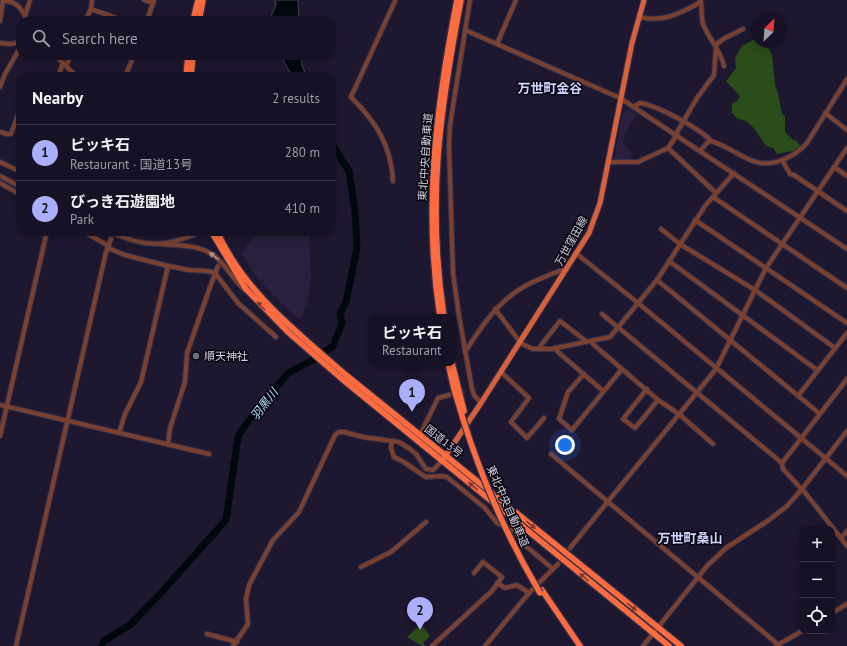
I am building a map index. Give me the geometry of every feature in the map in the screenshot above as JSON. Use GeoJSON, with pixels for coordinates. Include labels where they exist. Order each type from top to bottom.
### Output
{"type":"FeatureCollection","features":[{"type":"Feature","properties":{"kind":"highway"},"geometry":{"type":"LineString","coordinates":[[194,16],[198,0]]}},
{"type":"Feature","properties":{"kind":"highway"},"geometry":{"type":"LineString","coordinates":[[200,16],[203,0]]}},
{"type":"Feature","properties":{"kind":"highway","name":"東北中央自動車道"},"geometry":{"type":"LineString","coordinates":[[440,314],[432,242],[433,158],[442,84],[457,0]]}},
{"type":"Feature","properties":{"kind":"highway","name":"東北中央自動車道"},"geometry":{"type":"LineString","coordinates":[[444,314],[437,243],[438,157],[445,94],[461,0]]}},
{"type":"Feature","properties":{"kind":"highway"},"geometry":{"type":"LineString","coordinates":[[186,72],[188,60]]}},
{"type":"Feature","properties":{"kind":"highway"},"geometry":{"type":"LineString","coordinates":[[191,72],[193,60]]}},
{"type":"Feature","properties":{"kind":"highway","name":"国道13号"},"geometry":{"type":"LineString","coordinates":[[214,236],[250,295],[291,331],[344,377],[444,458],[681,646]]}},
{"type":"Feature","properties":{"kind":"highway","name":"国道13号"},"geometry":{"type":"LineString","coordinates":[[220,236],[235,263],[250,284],[291,331]]}},
{"type":"Feature","properties":{"kind":"highway","name":"東北中央自動車道"},"geometry":{"type":"LineString","coordinates":[[449,366],[454,389],[465,418]]}},
{"type":"Feature","properties":{"kind":"highway","name":"東北中央自動車道"},"geometry":{"type":"LineString","coordinates":[[453,366],[465,418],[482,475],[498,514],[525,567],[576,646]]}},
{"type":"Feature","properties":{"kind":"highway","name":"国道13号"},"geometry":{"type":"LineString","coordinates":[[344,377],[420,435],[444,458],[669,646]]}},
{"type":"Feature","properties":{"kind":"highway","name":"東北中央自動車道"},"geometry":{"type":"LineString","coordinates":[[541,591],[580,646]]}},
{"type":"Feature","properties":{"kind":"main road","name":"万世窪田線"},"geometry":{"type":"LineString","coordinates":[[444,458],[501,372],[589,233],[600,203],[620,98],[644,0]]}},
{"type":"Feature","properties":{"kind":"street"},"geometry":{"type":"LineString","coordinates":[[0,21],[3,0],[14,1],[25,16]]}},
{"type":"Feature","properties":{"kind":"street"},"geometry":{"type":"LineString","coordinates":[[27,16],[30,0]]}},
{"type":"Feature","properties":{"kind":"street"},"geometry":{"type":"LineString","coordinates":[[88,16],[91,9],[92,0]]}},
{"type":"Feature","properties":{"kind":"street"},"geometry":{"type":"LineString","coordinates":[[144,0],[154,2],[149,16]]}},
{"type":"Feature","properties":{"kind":"street"},"geometry":{"type":"LineString","coordinates":[[470,0],[452,112],[449,145],[450,209],[453,273],[465,352],[472,389],[474,395],[481,403]]}},
{"type":"Feature","properties":{"kind":"street"},"geometry":{"type":"LineString","coordinates":[[496,44],[516,0]]}},
{"type":"Feature","properties":{"kind":"street"},"geometry":{"type":"LineString","coordinates":[[393,181],[387,150],[377,126],[351,97],[395,1]]}},
{"type":"Feature","properties":{"kind":"street"},"geometry":{"type":"LineString","coordinates":[[639,18],[659,19],[672,16],[700,1],[704,24],[722,56],[724,66]]}},
{"type":"Feature","properties":{"kind":"street"},"geometry":{"type":"LineString","coordinates":[[91,9],[110,16]]}},
{"type":"Feature","properties":{"kind":"street"},"geometry":{"type":"LineString","coordinates":[[608,162],[638,162],[668,148],[677,134],[682,122],[714,74],[716,46],[725,38],[743,29]]}},
{"type":"Feature","properties":{"kind":"street"},"geometry":{"type":"LineString","coordinates":[[465,30],[635,106],[847,249]]}},
{"type":"Feature","properties":{"kind":"street"},"geometry":{"type":"LineString","coordinates":[[0,43],[16,43]]}},
{"type":"Feature","properties":{"kind":"street"},"geometry":{"type":"LineString","coordinates":[[0,87],[5,74],[16,55]]}},
{"type":"Feature","properties":{"kind":"street"},"geometry":{"type":"LineString","coordinates":[[60,60],[72,72]]}},
{"type":"Feature","properties":{"kind":"street"},"geometry":{"type":"LineString","coordinates":[[60,72],[68,60]]}},
{"type":"Feature","properties":{"kind":"street"},"geometry":{"type":"LineString","coordinates":[[127,72],[132,60]]}},
{"type":"Feature","properties":{"kind":"street"},"geometry":{"type":"LineString","coordinates":[[635,106],[640,103],[644,103],[682,122],[712,141],[756,163],[766,164],[782,160],[801,150],[807,143],[847,79]]}},
{"type":"Feature","properties":{"kind":"street"},"geometry":{"type":"LineString","coordinates":[[656,120],[662,111]]}},
{"type":"Feature","properties":{"kind":"street"},"geometry":{"type":"LineString","coordinates":[[825,113],[847,130]]}},
{"type":"Feature","properties":{"kind":"street"},"geometry":{"type":"LineString","coordinates":[[0,132],[11,134],[16,120]]}},
{"type":"Feature","properties":{"kind":"street"},"geometry":{"type":"LineString","coordinates":[[701,150],[707,143],[712,141]]}},
{"type":"Feature","properties":{"kind":"street"},"geometry":{"type":"LineString","coordinates":[[668,148],[716,193]]}},
{"type":"Feature","properties":{"kind":"street"},"geometry":{"type":"LineString","coordinates":[[570,548],[716,369],[766,268],[847,148]]}},
{"type":"Feature","properties":{"kind":"street"},"geometry":{"type":"LineString","coordinates":[[782,160],[790,174],[794,175],[847,211]]}},
{"type":"Feature","properties":{"kind":"street"},"geometry":{"type":"LineString","coordinates":[[0,162],[16,170]]}},
{"type":"Feature","properties":{"kind":"street"},"geometry":{"type":"LineString","coordinates":[[834,167],[847,176]]}},
{"type":"Feature","properties":{"kind":"street"},"geometry":{"type":"LineString","coordinates":[[495,309],[520,342],[533,349],[555,348],[610,337],[657,280],[695,220],[734,173]]}},
{"type":"Feature","properties":{"kind":"street"},"geometry":{"type":"LineString","coordinates":[[0,176],[16,184]]}},
{"type":"Feature","properties":{"kind":"street"},"geometry":{"type":"LineString","coordinates":[[0,184],[16,192]]}},
{"type":"Feature","properties":{"kind":"street"},"geometry":{"type":"LineString","coordinates":[[713,197],[847,288]]}},
{"type":"Feature","properties":{"kind":"street"},"geometry":{"type":"LineString","coordinates":[[695,220],[847,323]]}},
{"type":"Feature","properties":{"kind":"street"},"geometry":{"type":"LineString","coordinates":[[662,229],[680,244],[755,290],[835,348]]}},
{"type":"Feature","properties":{"kind":"street"},"geometry":{"type":"LineString","coordinates":[[0,436],[46,236]]}},
{"type":"Feature","properties":{"kind":"street"},"geometry":{"type":"LineString","coordinates":[[90,236],[125,255],[168,266],[215,273],[238,303],[276,336]]}},
{"type":"Feature","properties":{"kind":"street"},"geometry":{"type":"LineString","coordinates":[[120,236],[134,242],[191,246],[210,253],[219,260],[242,288],[250,295]]}},
{"type":"Feature","properties":{"kind":"street"},"geometry":{"type":"LineString","coordinates":[[160,244],[180,240],[190,236]]}},
{"type":"Feature","properties":{"kind":"street"},"geometry":{"type":"LineString","coordinates":[[16,646],[108,247],[112,239]]}},
{"type":"Feature","properties":{"kind":"street"},"geometry":{"type":"LineString","coordinates":[[577,254],[847,476]]}},
{"type":"Feature","properties":{"kind":"street"},"geometry":{"type":"LineString","coordinates":[[669,261],[817,370]]}},
{"type":"Feature","properties":{"kind":"street"},"geometry":{"type":"LineString","coordinates":[[119,433],[125,414],[141,382],[168,266]]}},
{"type":"Feature","properties":{"kind":"street"},"geometry":{"type":"LineString","coordinates":[[168,444],[170,428],[185,382],[185,359],[218,266]]}},
{"type":"Feature","properties":{"kind":"street"},"geometry":{"type":"LineString","coordinates":[[465,352],[495,309],[507,298],[524,286],[562,270],[566,270]]}},
{"type":"Feature","properties":{"kind":"street"},"geometry":{"type":"LineString","coordinates":[[657,280],[819,413]]}},
{"type":"Feature","properties":{"kind":"street"},"geometry":{"type":"LineString","coordinates":[[602,314],[782,463],[783,469],[802,489],[847,546]]}},
{"type":"Feature","properties":{"kind":"street"},"geometry":{"type":"LineString","coordinates":[[538,349],[560,321],[594,345],[658,400],[678,414],[713,444]]}},
{"type":"Feature","properties":{"kind":"street"},"geometry":{"type":"LineString","coordinates":[[798,396],[847,333]]}},
{"type":"Feature","properties":{"kind":"street"},"geometry":{"type":"LineString","coordinates":[[555,348],[603,391]]}},
{"type":"Feature","properties":{"kind":"street"},"geometry":{"type":"LineString","coordinates":[[584,374],[568,392],[559,419],[572,430],[590,410],[603,391],[622,369]]}},
{"type":"Feature","properties":{"kind":"street"},"geometry":{"type":"LineString","coordinates":[[501,372],[529,398],[511,422],[527,438],[544,418]]}},
{"type":"Feature","properties":{"kind":"street"},"geometry":{"type":"LineString","coordinates":[[782,463],[819,413],[847,379]]}},
{"type":"Feature","properties":{"kind":"street"},"geometry":{"type":"LineString","coordinates":[[465,391],[472,389]]}},
{"type":"Feature","properties":{"kind":"street"},"geometry":{"type":"LineString","coordinates":[[647,389],[624,418],[635,428],[658,400]]}},
{"type":"Feature","properties":{"kind":"street"},"geometry":{"type":"LineString","coordinates":[[420,435],[438,398],[449,396]]}},
{"type":"Feature","properties":{"kind":"street"},"geometry":{"type":"LineString","coordinates":[[0,405],[209,454]]}},
{"type":"Feature","properties":{"kind":"street"},"geometry":{"type":"LineString","coordinates":[[643,646],[698,577],[720,554],[731,544],[778,514],[787,506],[847,431]]}},
{"type":"Feature","properties":{"kind":"street"},"geometry":{"type":"LineString","coordinates":[[233,646],[248,624],[246,599],[249,585],[273,540],[299,512],[335,435],[339,432],[344,432],[370,439],[399,442],[416,454],[426,470],[433,470],[444,458]]}},
{"type":"Feature","properties":{"kind":"street"},"geometry":{"type":"LineString","coordinates":[[392,441],[391,448],[394,457],[426,477],[447,477],[485,508],[496,523],[514,531],[522,543],[553,570]]}},
{"type":"Feature","properties":{"kind":"street"},"geometry":{"type":"LineString","coordinates":[[551,454],[778,646],[799,633]]}},
{"type":"Feature","properties":{"kind":"street"},"geometry":{"type":"LineString","coordinates":[[361,567],[391,552],[426,522]]}},
{"type":"Feature","properties":{"kind":"street"},"geometry":{"type":"LineString","coordinates":[[841,538],[847,531]]}},
{"type":"Feature","properties":{"kind":"street"},"geometry":{"type":"LineString","coordinates":[[432,646],[492,591],[502,577],[483,562],[474,573]]}},
{"type":"Feature","properties":{"kind":"street"},"geometry":{"type":"LineString","coordinates":[[485,646],[529,593],[558,564]]}},
{"type":"Feature","properties":{"kind":"street"},"geometry":{"type":"LineString","coordinates":[[497,584],[505,588],[517,585],[529,593]]}},
{"type":"Feature","properties":{"kind":"street"},"geometry":{"type":"LineString","coordinates":[[835,611],[847,604]]}},
{"type":"Feature","properties":{"kind":"street"},"geometry":{"type":"LineString","coordinates":[[207,634],[236,642]]}},
{"type":"Feature","properties":{"kind":"shaded area"},"geometry":{"type":"Polygon","coordinates":[[[275,0],[298,0],[299,16],[271,16],[276,5],[275,0]]]}},
{"type":"Feature","properties":{"kind":"shaded area"},"geometry":{"type":"Polygon","coordinates":[[[283,60],[301,60],[305,72],[290,72],[283,60]]]}},
{"type":"Feature","properties":{"kind":"shaded area"},"geometry":{"type":"Polygon","coordinates":[[[630,109],[637,114],[626,131],[623,143],[632,153],[629,161],[614,159],[623,112],[630,109]]]}},
{"type":"Feature","properties":{"kind":"shaded area"},"geometry":{"type":"Polygon","coordinates":[[[309,236],[311,277],[308,300],[301,318],[297,318],[258,279],[241,254],[253,237],[309,236]]]}},
{"type":"Feature","properties":{"kind":"green space"},"geometry":{"type":"Polygon","coordinates":[[[751,41],[751,48],[769,48],[772,54],[775,85],[782,114],[785,116],[785,132],[793,140],[796,140],[800,146],[793,151],[777,154],[773,148],[766,146],[751,125],[738,119],[732,113],[732,104],[738,100],[740,96],[726,81],[736,68],[735,58],[742,46],[751,41]]]}},
{"type":"Feature","properties":{"kind":"green space"},"geometry":{"type":"Polygon","coordinates":[[[421,624],[430,636],[423,643],[426,646],[422,646],[407,637],[421,624]]]}},
{"type":"Feature","properties":{"kind":"waterway","name":"羽黒川"},"geometry":{"type":"LineString","coordinates":[[101,646],[104,641],[131,624],[226,520],[238,437],[246,424],[288,373],[311,361],[333,346],[342,323],[340,314],[346,302],[357,248],[355,211],[349,171],[336,151]]}},
{"type":"Feature","properties":{"kind":"tunnel"},"geometry":{"type":"LineString","coordinates":[[449,395],[465,391]]}},
{"type":"Feature","properties":{"kind":"tunnel"},"geometry":{"type":"LineString","coordinates":[[558,564],[570,548]]}},
{"type":"Feature","properties":{"kind":"place","name":"順天神社"},"geometry":{"type":"Point","coordinates":[196,356]}},
{"type":"Feature","properties":{"kind":"place","name":"ビッキ石"},"geometry":{"type":"Point","coordinates":[412,412]}},
{"type":"Feature","properties":{"kind":"place","name":"びっき石遊園地"},"geometry":{"type":"Point","coordinates":[420,630]}},
{"type":"Feature","properties":{"kind":"district","name":"万世町金谷"},"geometry":{"type":"Point","coordinates":[550,88]}},
{"type":"Feature","properties":{"kind":"district","name":"万世町桑山"},"geometry":{"type":"Point","coordinates":[690,538]}}]}
